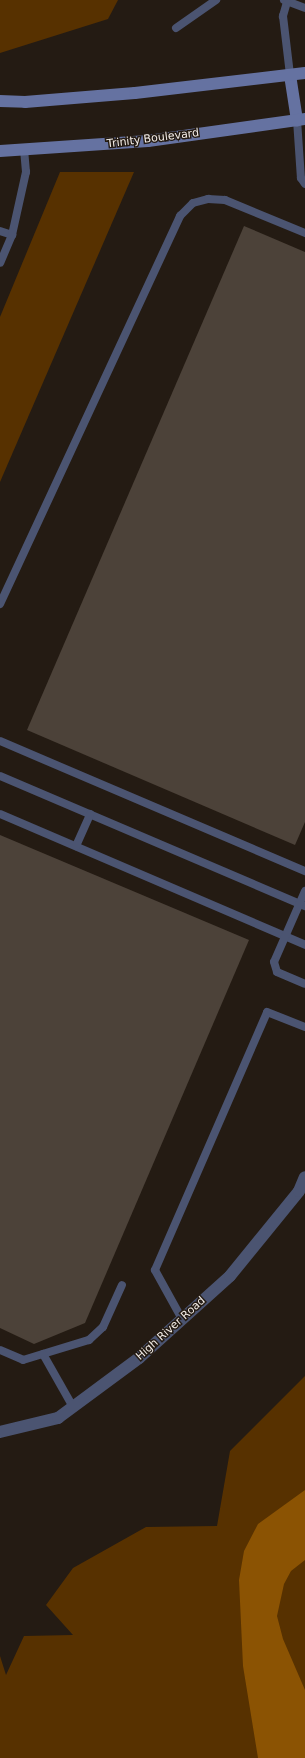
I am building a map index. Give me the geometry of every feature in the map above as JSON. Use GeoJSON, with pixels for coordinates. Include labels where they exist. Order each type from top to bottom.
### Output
{"type":"FeatureCollection","features":[{"type":"Feature","properties":{"kind":"main road"},"geometry":{"type":"LineString","coordinates":[[0,101],[25,102],[135,93],[305,73]]}},
{"type":"Feature","properties":{"kind":"main road"},"geometry":{"type":"LineString","coordinates":[[290,75],[301,119]]}},
{"type":"Feature","properties":{"kind":"main road","name":"Trinity Boulevard"},"geometry":{"type":"LineString","coordinates":[[0,151],[24,152],[148,141],[301,119]]}},
{"type":"Feature","properties":{"kind":"street","name":"High River Road"},"geometry":{"type":"LineString","coordinates":[[0,1432],[58,1418],[139,1358],[230,1276],[299,1191],[305,1177]]}},
{"type":"Feature","properties":{"kind":"lane"},"geometry":{"type":"LineString","coordinates":[[176,28],[216,0]]}},
{"type":"Feature","properties":{"kind":"lane"},"geometry":{"type":"LineString","coordinates":[[290,75],[283,16],[286,1],[305,8]]}},
{"type":"Feature","properties":{"kind":"lane"},"geometry":{"type":"LineString","coordinates":[[301,119],[300,166],[305,184]]}},
{"type":"Feature","properties":{"kind":"lane"},"geometry":{"type":"LineString","coordinates":[[0,263],[12,235],[26,172],[24,152]]}},
{"type":"Feature","properties":{"kind":"lane"},"geometry":{"type":"LineString","coordinates":[[0,604],[180,216],[193,203],[208,199],[225,200],[305,233]]}},
{"type":"Feature","properties":{"kind":"lane"},"geometry":{"type":"LineString","coordinates":[[0,231],[12,235]]}},
{"type":"Feature","properties":{"kind":"lane"},"geometry":{"type":"LineString","coordinates":[[0,741],[305,871]]}},
{"type":"Feature","properties":{"kind":"lane"},"geometry":{"type":"LineString","coordinates":[[0,776],[302,905]]}},
{"type":"Feature","properties":{"kind":"lane"},"geometry":{"type":"LineString","coordinates":[[0,814],[305,945]]}},
{"type":"Feature","properties":{"kind":"lane"},"geometry":{"type":"LineString","coordinates":[[76,846],[90,814]]}},
{"type":"Feature","properties":{"kind":"lane"},"geometry":{"type":"LineString","coordinates":[[305,891],[302,905],[285,936],[274,962],[277,972],[305,984]]}},
{"type":"Feature","properties":{"kind":"lane"},"geometry":{"type":"LineString","coordinates":[[182,1319],[155,1270],[267,1012],[305,1027]]}},
{"type":"Feature","properties":{"kind":"lane"},"geometry":{"type":"LineString","coordinates":[[0,1350],[23,1360],[89,1340],[103,1327],[122,1285]]}},
{"type":"Feature","properties":{"kind":"lane"},"geometry":{"type":"LineString","coordinates":[[43,1354],[73,1407]]}},
{"type":"Feature","properties":{"kind":"shaded area"},"geometry":{"type":"Polygon","coordinates":[[[0,0],[118,0],[108,19],[0,53],[0,0]]]}},
{"type":"Feature","properties":{"kind":"shaded area"},"geometry":{"type":"Polygon","coordinates":[[[60,172],[134,172],[0,482],[0,317],[60,172]]]}},
{"type":"Feature","properties":{"kind":"shaded area"},"geometry":{"type":"Polygon","coordinates":[[[305,1376],[305,1758],[0,1758],[0,1656],[6,1675],[24,1636],[73,1635],[46,1605],[73,1568],[146,1527],[217,1526],[230,1451],[305,1376]]]}},
{"type":"Feature","properties":{"kind":"shaded area"},"geometry":{"type":"Polygon","coordinates":[[[305,1490],[305,1560],[291,1571],[284,1584],[277,1616],[283,1639],[305,1690],[305,1758],[258,1758],[243,1666],[239,1580],[244,1551],[258,1524],[305,1490]]]}},
{"type":"Feature","properties":{"kind":"building"},"geometry":{"type":"Polygon","coordinates":[[[244,226],[305,252],[305,822],[295,845],[27,730],[244,226]]]}},
{"type":"Feature","properties":{"kind":"building"},"geometry":{"type":"Polygon","coordinates":[[[0,835],[249,940],[85,1323],[34,1344],[0,1328],[0,835]]]}}]}
